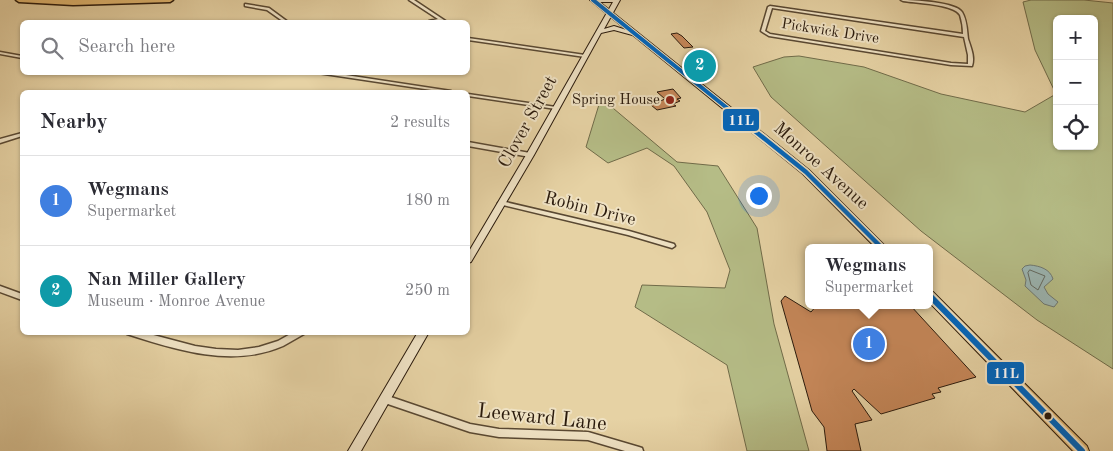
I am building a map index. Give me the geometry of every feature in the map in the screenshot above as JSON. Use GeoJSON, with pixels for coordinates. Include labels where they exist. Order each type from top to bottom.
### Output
{"type":"FeatureCollection","features":[{"type":"Feature","properties":{"kind":"highway"},"geometry":{"type":"LineString","coordinates":[[19,0],[73,3],[170,0]]}},
{"type":"Feature","properties":{"kind":"main road"},"geometry":{"type":"LineString","coordinates":[[594,0],[615,0]]}},
{"type":"Feature","properties":{"kind":"main road","name":"Monroe Avenue"},"geometry":{"type":"LineString","coordinates":[[594,0],[806,172],[878,244]]}},
{"type":"Feature","properties":{"kind":"main road","name":"Clover Street"},"geometry":{"type":"LineString","coordinates":[[470,257],[530,155],[610,13],[615,0]]}},
{"type":"Feature","properties":{"kind":"main road"},"geometry":{"type":"LineString","coordinates":[[599,32],[606,28],[614,28],[636,34]]}},
{"type":"Feature","properties":{"kind":"main road"},"geometry":{"type":"LineString","coordinates":[[933,299],[1082,451]]}},
{"type":"Feature","properties":{"kind":"main road"},"geometry":{"type":"LineString","coordinates":[[354,451],[422,335]]}},
{"type":"Feature","properties":{"kind":"street"},"geometry":{"type":"LineString","coordinates":[[411,0],[440,20]]}},
{"type":"Feature","properties":{"kind":"street"},"geometry":{"type":"LineString","coordinates":[[903,0],[957,10],[961,14],[966,36]]}},
{"type":"Feature","properties":{"kind":"street"},"geometry":{"type":"LineString","coordinates":[[246,6],[268,10],[283,20]]}},
{"type":"Feature","properties":{"kind":"street","name":"Pickwick Drive"},"geometry":{"type":"LineString","coordinates":[[770,7],[966,36],[971,61],[968,65],[769,35],[763,31],[770,7]]}},
{"type":"Feature","properties":{"kind":"street"},"geometry":{"type":"LineString","coordinates":[[470,39],[585,56]]}},
{"type":"Feature","properties":{"kind":"street"},"geometry":{"type":"LineString","coordinates":[[0,53],[20,57]]}},
{"type":"Feature","properties":{"kind":"street"},"geometry":{"type":"LineString","coordinates":[[328,75],[436,90]]}},
{"type":"Feature","properties":{"kind":"street"},"geometry":{"type":"LineString","coordinates":[[470,95],[556,108]]}},
{"type":"Feature","properties":{"kind":"street"},"geometry":{"type":"LineString","coordinates":[[0,141],[20,136]]}},
{"type":"Feature","properties":{"kind":"street"},"geometry":{"type":"LineString","coordinates":[[470,144],[530,155]]}},
{"type":"Feature","properties":{"kind":"street","name":"Robin Drive"},"geometry":{"type":"LineString","coordinates":[[501,204],[630,233],[672,246]]}},
{"type":"Feature","properties":{"kind":"street"},"geometry":{"type":"LineString","coordinates":[[0,288],[20,296]]}},
{"type":"Feature","properties":{"kind":"street"},"geometry":{"type":"LineString","coordinates":[[141,335],[205,353],[226,354],[246,353],[274,346],[295,335]]}},
{"type":"Feature","properties":{"kind":"street","name":"Leeward Lane"},"geometry":{"type":"LineString","coordinates":[[385,399],[470,428],[499,433],[578,435],[598,438],[639,451]]}},
{"type":"Feature","properties":{"kind":"green space"},"geometry":{"type":"Polygon","coordinates":[[[1031,0],[1084,0],[1113,3],[1113,369],[1037,320],[921,231],[771,97],[753,67],[784,57],[799,56],[864,67],[941,94],[1025,112],[1053,96],[1053,150],[1098,150],[1098,15],[1053,15],[1053,88],[1035,50],[1023,2],[1031,0]]]}},
{"type":"Feature","properties":{"kind":"green space"},"geometry":{"type":"Polygon","coordinates":[[[601,98],[677,162],[718,166],[757,228],[774,324],[809,451],[747,451],[727,365],[635,307],[642,285],[725,288],[730,270],[707,212],[674,166],[647,148],[608,163],[586,147],[601,98]]]}},
{"type":"Feature","properties":{"kind":"water"},"geometry":{"type":"Polygon","coordinates":[[[1030,265],[1044,269],[1052,276],[1053,279],[1044,287],[1048,294],[1058,302],[1054,307],[1044,304],[1025,286],[1026,280],[1022,269],[1030,265]]]}},
{"type":"Feature","properties":{"kind":"building"},"geometry":{"type":"Polygon","coordinates":[[[677,33],[693,47],[684,48],[671,34],[677,33]]]}},
{"type":"Feature","properties":{"kind":"building"},"geometry":{"type":"Polygon","coordinates":[[[701,58],[715,71],[702,74],[685,62],[701,58]]]}},
{"type":"Feature","properties":{"kind":"building","name":"Spring House"},"geometry":{"type":"Polygon","coordinates":[[[673,89],[681,98],[677,99],[680,101],[673,104],[676,106],[657,110],[651,105],[665,99],[657,92],[673,89]]]}},
{"type":"Feature","properties":{"kind":"building"},"geometry":{"type":"Polygon","coordinates":[[[785,296],[811,312],[814,309],[914,309],[976,377],[938,388],[941,392],[932,394],[935,398],[881,414],[854,389],[852,391],[872,420],[855,424],[861,451],[827,451],[824,427],[812,411],[781,301],[785,296]]]}},
{"type":"Feature","properties":{"kind":"transit line","name":"11L"},"geometry":{"type":"LineString","coordinates":[[593,0],[806,172],[878,244]]}},
{"type":"Feature","properties":{"kind":"transit line","name":"11L"},"geometry":{"type":"LineString","coordinates":[[933,299],[1082,451]]}},
{"type":"Feature","properties":{"kind":"place","name":"Nan Miller Gallery"},"geometry":{"type":"Point","coordinates":[700,66]}},
{"type":"Feature","properties":{"kind":"place","name":"Spring House"},"geometry":{"type":"Point","coordinates":[670,100]}},
{"type":"Feature","properties":{"kind":"place","name":"Wegmans"},"geometry":{"type":"Point","coordinates":[869,344]}}]}
